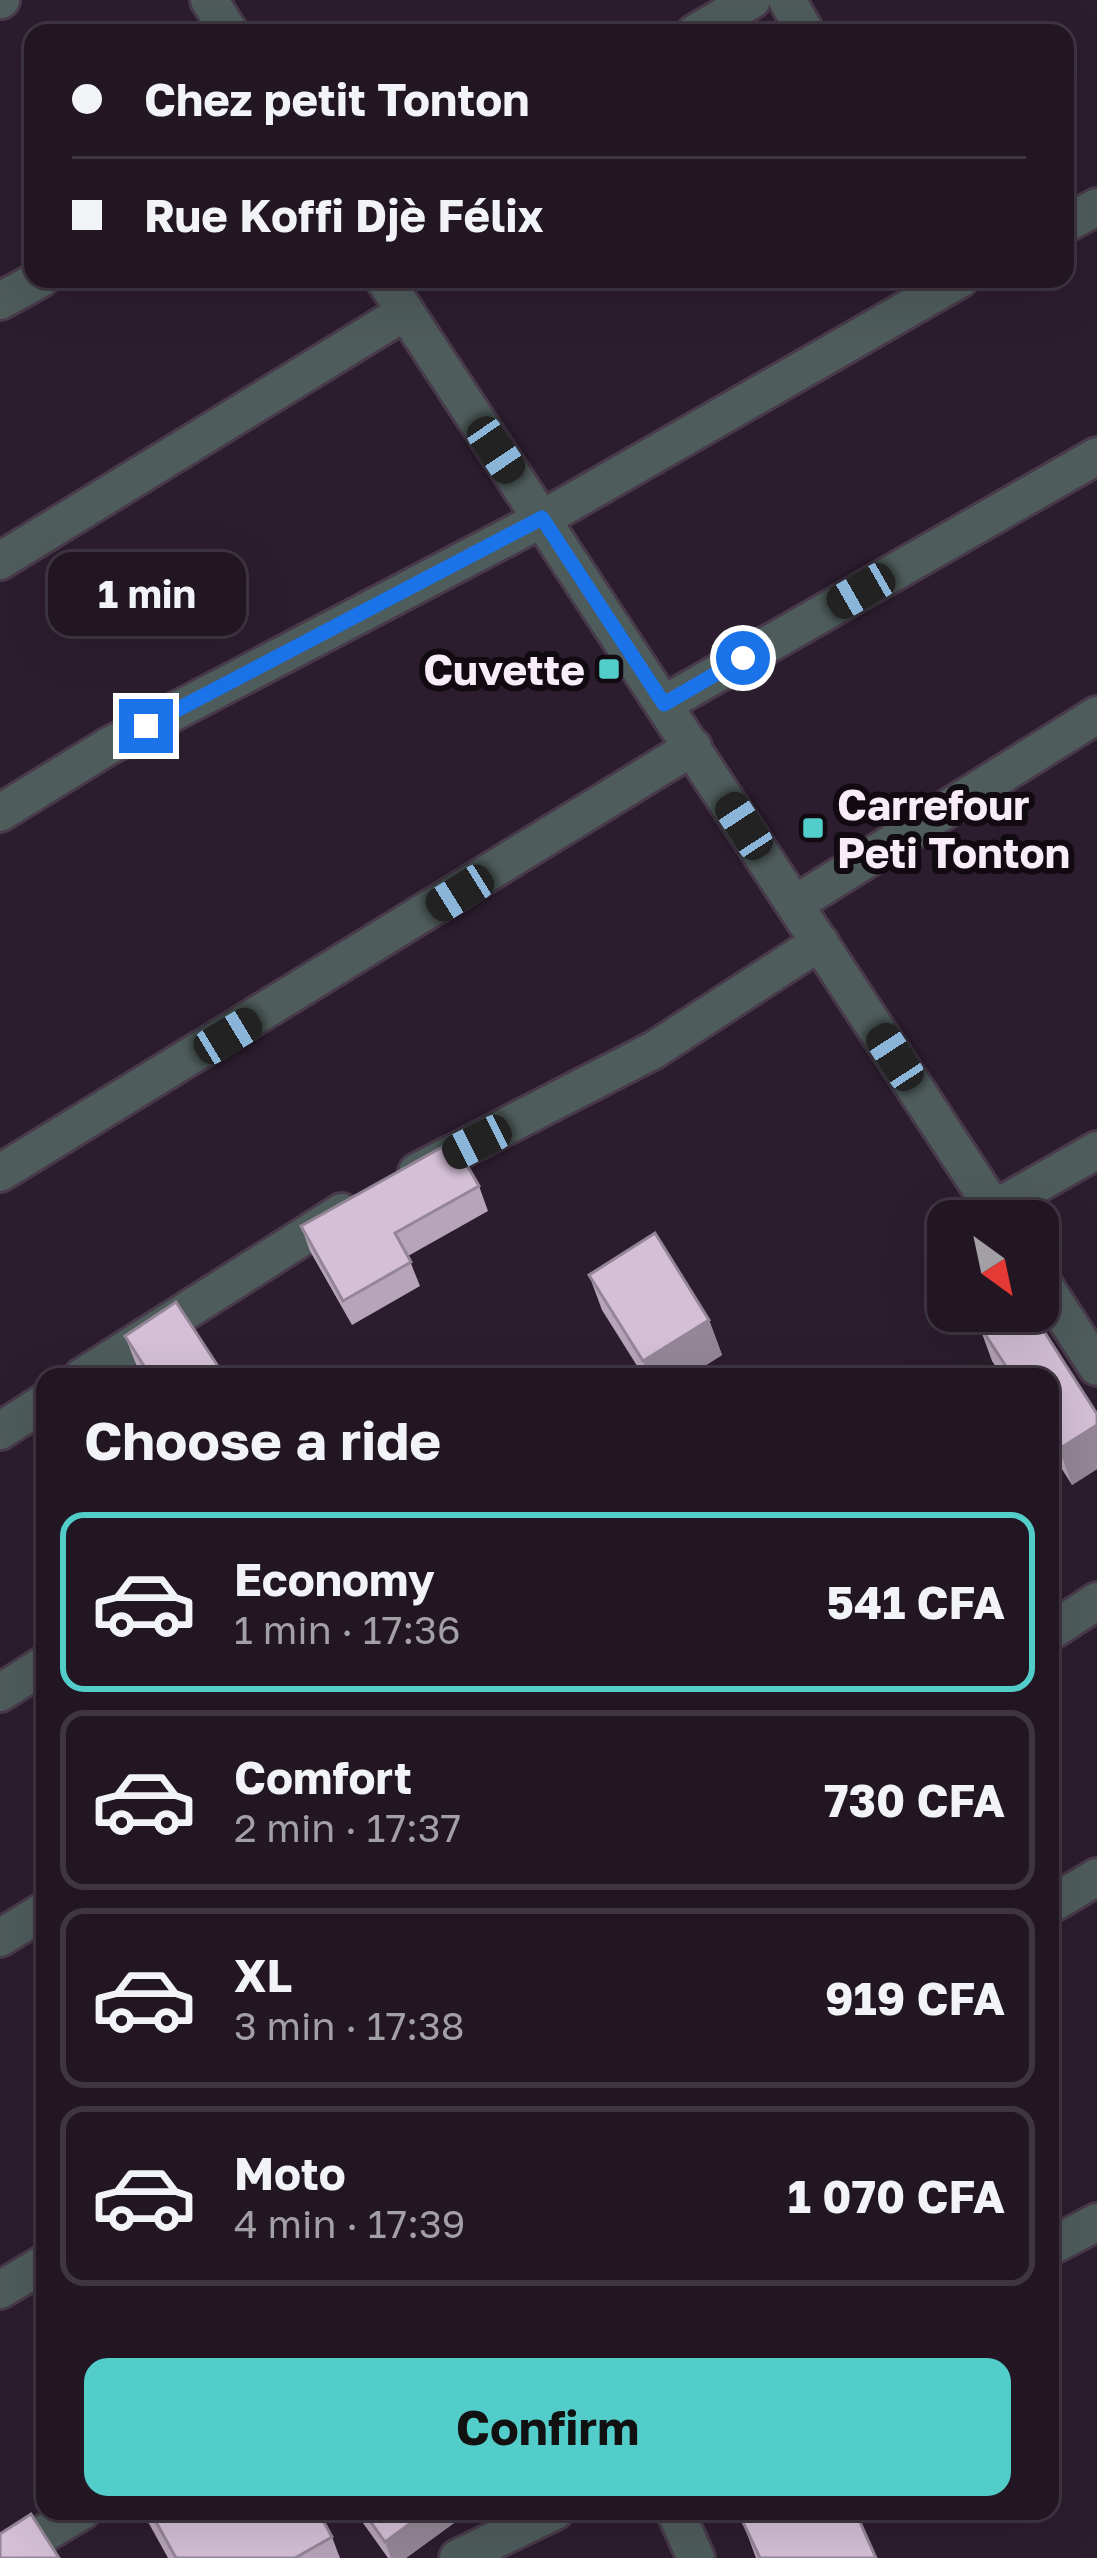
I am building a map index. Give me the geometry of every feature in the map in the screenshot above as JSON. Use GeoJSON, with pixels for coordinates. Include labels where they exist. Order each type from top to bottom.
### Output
{"type":"FeatureCollection","features":[{"type":"Feature","properties":{"kind":"street"},"geometry":{"type":"LineString","coordinates":[[711,24],[752,0]]}},
{"type":"Feature","properties":{"kind":"street"},"geometry":{"type":"LineString","coordinates":[[390,288],[988,1200]]}},
{"type":"Feature","properties":{"kind":"street"},"geometry":{"type":"LineString","coordinates":[[0,813],[106,746],[542,518],[943,288]]}},
{"type":"Feature","properties":{"kind":"street"},"geometry":{"type":"LineString","coordinates":[[0,561],[405,313]]}},
{"type":"Feature","properties":{"kind":"street"},"geometry":{"type":"LineString","coordinates":[[664,704],[1097,456]]}},
{"type":"Feature","properties":{"kind":"street"},"geometry":{"type":"LineString","coordinates":[[795,904],[1097,716]]}},
{"type":"Feature","properties":{"kind":"street"},"geometry":{"type":"LineString","coordinates":[[0,1173],[693,747]]}},
{"type":"Feature","properties":{"kind":"street"},"geometry":{"type":"LineString","coordinates":[[96,1368],[377,1192],[577,1094],[820,942]]}},
{"type":"Feature","properties":{"kind":"street"},"geometry":{"type":"LineString","coordinates":[[1021,1200],[1097,1150]]}},
{"type":"Feature","properties":{"kind":"street"},"geometry":{"type":"LineString","coordinates":[[1059,1308],[1097,1367]]}},
{"type":"Feature","properties":{"kind":"street"},"geometry":{"type":"LineString","coordinates":[[0,1431],[36,1408]]}},
{"type":"Feature","properties":{"kind":"street"},"geometry":{"type":"LineString","coordinates":[[1059,1626],[1097,1601]]}},
{"type":"Feature","properties":{"kind":"street"},"geometry":{"type":"LineString","coordinates":[[0,1693],[36,1670]]}},
{"type":"Feature","properties":{"kind":"street"},"geometry":{"type":"LineString","coordinates":[[1059,1899],[1097,1876]]}},
{"type":"Feature","properties":{"kind":"street"},"geometry":{"type":"LineString","coordinates":[[0,1938],[36,1916]]}},
{"type":"Feature","properties":{"kind":"street"},"geometry":{"type":"LineString","coordinates":[[1059,2242],[1097,2222]]}},
{"type":"Feature","properties":{"kind":"street"},"geometry":{"type":"LineString","coordinates":[[0,2290],[36,2268]]}},
{"type":"Feature","properties":{"kind":"street"},"geometry":{"type":"LineString","coordinates":[[3,2558],[67,2520]]}},
{"type":"Feature","properties":{"kind":"street"},"geometry":{"type":"LineString","coordinates":[[458,2558],[536,2520]]}},
{"type":"Feature","properties":{"kind":"street"},"geometry":{"type":"LineString","coordinates":[[679,2520],[696,2558]]}},
{"type":"Feature","properties":{"kind":"building"},"geometry":{"type":"Polygon","coordinates":[[[453,1141],[479,1186],[395,1233],[411,1262],[343,1301],[301,1226],[453,1141]]]}},
{"type":"Feature","properties":{"kind":"building"},"geometry":{"type":"Polygon","coordinates":[[[655,1233],[709,1320],[643,1361],[589,1275],[655,1233]]]}},
{"type":"Feature","properties":{"kind":"building"},"geometry":{"type":"Polygon","coordinates":[[[176,1302],[219,1368],[145,1368],[125,1336],[176,1302]]]}},
{"type":"Feature","properties":{"kind":"building"},"geometry":{"type":"Polygon","coordinates":[[[984,1332],[1044,1332],[1097,1414],[1097,1425],[1059,1449],[1059,1368],[1007,1368],[984,1332]]]}},
{"type":"Feature","properties":{"kind":"building"},"geometry":{"type":"Polygon","coordinates":[[[31,2514],[59,2558],[0,2558],[0,2534],[31,2514]]]}},
{"type":"Feature","properties":{"kind":"building"},"geometry":{"type":"Polygon","coordinates":[[[155,2520],[323,2520],[332,2537],[295,2558],[176,2558],[155,2520]]]}},
{"type":"Feature","properties":{"kind":"building"},"geometry":{"type":"Polygon","coordinates":[[[369,2520],[415,2520],[385,2542],[369,2520]]]}},
{"type":"Feature","properties":{"kind":"building"},"geometry":{"type":"Polygon","coordinates":[[[742,2520],[859,2520],[876,2558],[760,2558],[742,2520]]]}},
{"type":"Feature","properties":{"kind":"place","name":"Cuvette"},"geometry":{"type":"Point","coordinates":[609,669]}},
{"type":"Feature","properties":{"kind":"place","name":"Carrefour Peti Tonton"},"geometry":{"type":"Point","coordinates":[813,828]}},
{"type":"Feature","properties":{"kind":"route"},"geometry":{"type":"LineString","coordinates":[[146,726],[542,518],[664,704],[743,658]]}}]}
